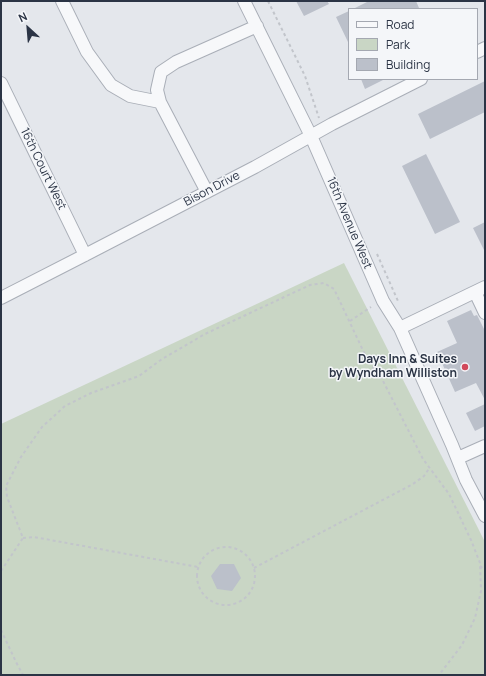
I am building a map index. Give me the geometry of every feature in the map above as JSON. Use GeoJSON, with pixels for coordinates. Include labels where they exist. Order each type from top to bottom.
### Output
{"type":"FeatureCollection","features":[{"type":"Feature","properties":{"kind":"street"},"geometry":{"type":"LineString","coordinates":[[62,1],[87,52],[111,85],[130,96],[160,102]]}},
{"type":"Feature","properties":{"kind":"street","name":"16th Avenue West"},"geometry":{"type":"LineString","coordinates":[[244,1],[311,136],[383,300],[400,328],[458,458],[466,480],[485,516]]}},
{"type":"Feature","properties":{"kind":"street"},"geometry":{"type":"LineString","coordinates":[[207,192],[160,102],[156,90],[161,72],[176,62],[257,26]]}},
{"type":"Feature","properties":{"kind":"street","name":"Bison Drive"},"geometry":{"type":"LineString","coordinates":[[3,292],[86,256],[323,129],[419,80]]}},
{"type":"Feature","properties":{"kind":"street","name":"16th Court West"},"geometry":{"type":"LineString","coordinates":[[1,83],[86,256]]}},
{"type":"Feature","properties":{"kind":"street"},"geometry":{"type":"LineString","coordinates":[[400,328],[480,290],[485,313]]}},
{"type":"Feature","properties":{"kind":"street"},"geometry":{"type":"LineString","coordinates":[[458,458],[485,446]]}},
{"type":"Feature","properties":{"kind":"path"},"geometry":{"type":"LineString","coordinates":[[268,1],[305,76],[323,129]]}},
{"type":"Feature","properties":{"kind":"path"},"geometry":{"type":"LineString","coordinates":[[376,253],[399,302]]}},
{"type":"Feature","properties":{"kind":"path"},"geometry":{"type":"LineString","coordinates":[[23,538],[7,497],[6,486],[20,457],[42,427],[65,406],[91,393],[139,376],[162,359],[205,334],[310,285],[324,283],[334,289],[368,361],[382,379],[423,459],[449,494],[471,540],[480,566],[481,591],[475,618],[462,645],[438,675]]}},
{"type":"Feature","properties":{"kind":"path"},"geometry":{"type":"LineString","coordinates":[[350,321],[371,307]]}},
{"type":"Feature","properties":{"kind":"path"},"geometry":{"type":"LineString","coordinates":[[254,568],[413,484],[424,476],[430,467]]}},
{"type":"Feature","properties":{"kind":"path"},"geometry":{"type":"LineString","coordinates":[[23,538],[34,537],[198,567]]}},
{"type":"Feature","properties":{"kind":"path"},"geometry":{"type":"LineString","coordinates":[[1,571],[23,538]]}},
{"type":"Feature","properties":{"kind":"path"},"geometry":{"type":"LineString","coordinates":[[229,546],[240,550],[249,557],[254,568],[256,579],[252,589],[245,599],[234,604],[223,605],[212,602],[203,594],[198,584],[196,573],[200,562],[207,553],[218,548],[229,546]]}},
{"type":"Feature","properties":{"kind":"path"},"geometry":{"type":"LineString","coordinates":[[480,566],[485,570]]}},
{"type":"Feature","properties":{"kind":"path"},"geometry":{"type":"LineString","coordinates":[[1,630],[23,675]]}},
{"type":"Feature","properties":{"kind":"green space"},"geometry":{"type":"Polygon","coordinates":[[[344,263],[485,542],[485,675],[1,675],[1,424],[344,263]]]}},
{"type":"Feature","properties":{"kind":"building"},"geometry":{"type":"Polygon","coordinates":[[[296,1],[327,1],[329,4],[304,16],[296,1]]]}},
{"type":"Feature","properties":{"kind":"building"},"geometry":{"type":"Polygon","coordinates":[[[369,1],[416,1],[419,8],[355,8],[369,1]]]}},
{"type":"Feature","properties":{"kind":"building"},"geometry":{"type":"Polygon","coordinates":[[[348,11],[348,42],[336,17],[348,11]]]}},
{"type":"Feature","properties":{"kind":"building"},"geometry":{"type":"Polygon","coordinates":[[[361,80],[383,80],[365,89],[361,80]]]}},
{"type":"Feature","properties":{"kind":"building"},"geometry":{"type":"Polygon","coordinates":[[[485,81],[485,112],[430,139],[418,114],[485,81]]]}},
{"type":"Feature","properties":{"kind":"building"},"geometry":{"type":"Polygon","coordinates":[[[426,154],[460,222],[435,234],[402,166],[426,154]]]}},
{"type":"Feature","properties":{"kind":"building"},"geometry":{"type":"Polygon","coordinates":[[[485,222],[485,252],[473,228],[485,222]]]}},
{"type":"Feature","properties":{"kind":"building","name":"Days Inn & Suites by Wyndham Williston"},"geometry":{"type":"Polygon","coordinates":[[[471,310],[474,316],[477,315],[485,331],[485,400],[476,383],[455,392],[437,352],[457,343],[447,321],[471,310]]]}},
{"type":"Feature","properties":{"kind":"building","name":"Days Inn & Suites by Wyndham Williston"},"geometry":{"type":"Polygon","coordinates":[[[485,404],[485,426],[475,431],[466,413],[485,404]]]}},
{"type":"Feature","properties":{"kind":"building"},"geometry":{"type":"Polygon","coordinates":[[[220,564],[234,564],[241,578],[232,591],[217,589],[211,576],[220,564]]]}},
{"type":"Feature","properties":{"kind":"place","name":"Days Inn & Suites by Wyndham Williston"},"geometry":{"type":"Point","coordinates":[465,367]}}]}
